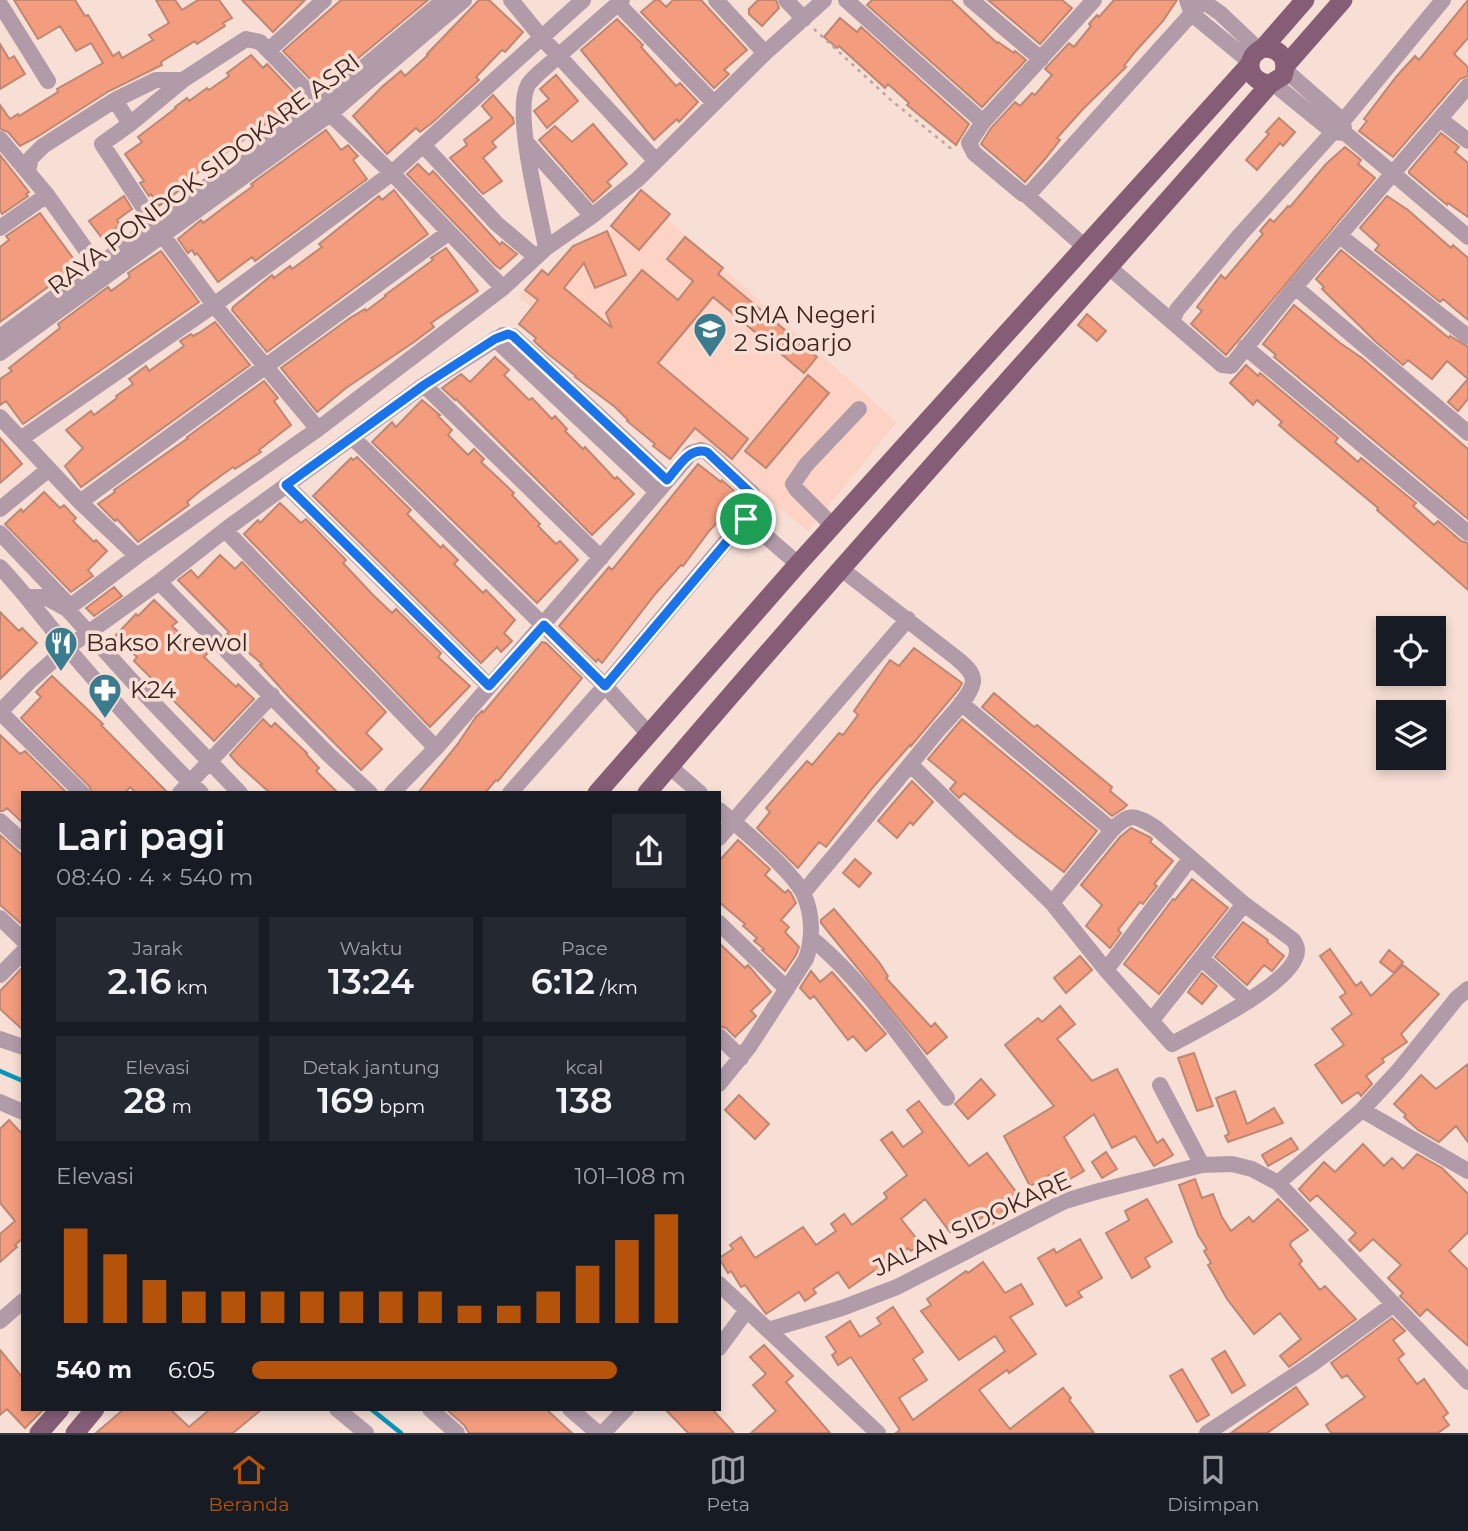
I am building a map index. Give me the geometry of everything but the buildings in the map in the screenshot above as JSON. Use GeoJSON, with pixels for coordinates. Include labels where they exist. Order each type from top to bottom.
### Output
{"type":"FeatureCollection","features":[{"type":"Feature","properties":{"kind":"main road"},"geometry":{"type":"LineString","coordinates":[[599,791],[798,564],[1305,0]]}},
{"type":"Feature","properties":{"kind":"main road"},"geometry":{"type":"LineString","coordinates":[[649,791],[840,568],[1110,268],[1343,0]]}},
{"type":"Feature","properties":{"kind":"main road"},"geometry":{"type":"LineString","coordinates":[[1255,56],[1271,48],[1278,51],[1278,76]]}},
{"type":"Feature","properties":{"kind":"main road"},"geometry":{"type":"LineString","coordinates":[[1255,56],[1255,79],[1262,83],[1278,76]]}},
{"type":"Feature","properties":{"kind":"main road"},"geometry":{"type":"LineString","coordinates":[[918,433],[943,453]]}},
{"type":"Feature","properties":{"kind":"main road"},"geometry":{"type":"LineString","coordinates":[[39,1433],[58,1411]]}},
{"type":"Feature","properties":{"kind":"main road"},"geometry":{"type":"LineString","coordinates":[[75,1433],[93,1411]]}},
{"type":"Feature","properties":{"kind":"street"},"geometry":{"type":"LineString","coordinates":[[269,50],[324,0]]}},
{"type":"Feature","properties":{"kind":"street","name":"RAYA PONDOK SIDOKARE ASRI"},"geometry":{"type":"LineString","coordinates":[[325,109],[444,0]]}},
{"type":"Feature","properties":{"kind":"street","name":"RAYA PONDOK SIDOKARE ASRI"},"geometry":{"type":"LineString","coordinates":[[0,337],[159,230],[325,109],[464,0]]}},
{"type":"Feature","properties":{"kind":"street"},"geometry":{"type":"LineString","coordinates":[[511,0],[542,38],[655,160]]}},
{"type":"Feature","properties":{"kind":"street"},"geometry":{"type":"LineString","coordinates":[[22,438],[214,306],[392,173],[583,0]]}},
{"type":"Feature","properties":{"kind":"street"},"geometry":{"type":"LineString","coordinates":[[716,0],[765,53]]}},
{"type":"Feature","properties":{"kind":"street"},"geometry":{"type":"LineString","coordinates":[[786,0],[804,19]]}},
{"type":"Feature","properties":{"kind":"street"},"geometry":{"type":"LineString","coordinates":[[69,608],[137,556],[318,429],[503,288],[541,253],[638,179],[713,103],[824,0]]}},
{"type":"Feature","properties":{"kind":"street"},"geometry":{"type":"LineString","coordinates":[[971,0],[1041,59]]}},
{"type":"Feature","properties":{"kind":"street"},"geometry":{"type":"LineString","coordinates":[[1025,194],[1030,192],[1189,7],[1203,0],[1255,56]]}},
{"type":"Feature","properties":{"kind":"street"},"geometry":{"type":"LineString","coordinates":[[1172,321],[1177,310],[1231,246],[1340,129],[1443,0]]}},
{"type":"Feature","properties":{"kind":"street"},"geometry":{"type":"LineString","coordinates":[[541,253],[523,115],[527,86],[620,2],[713,103]]}},
{"type":"Feature","properties":{"kind":"street"},"geometry":{"type":"LineString","coordinates":[[852,2],[983,122]]}},
{"type":"Feature","properties":{"kind":"street"},"geometry":{"type":"LineString","coordinates":[[1085,247],[974,153],[969,143],[983,122],[1041,59],[1087,3]]}},
{"type":"Feature","properties":{"kind":"street"},"geometry":{"type":"LineString","coordinates":[[0,4],[48,80]]}},
{"type":"Feature","properties":{"kind":"street"},"geometry":{"type":"LineString","coordinates":[[1189,7],[1255,56]]}},
{"type":"Feature","properties":{"kind":"street"},"geometry":{"type":"LineString","coordinates":[[102,145],[183,80],[246,39],[260,42],[503,288]]}},
{"type":"Feature","properties":{"kind":"street"},"geometry":{"type":"LineString","coordinates":[[1278,76],[1468,237]]}},
{"type":"Feature","properties":{"kind":"street"},"geometry":{"type":"LineString","coordinates":[[28,171],[36,151],[115,100],[156,80],[183,80]]}},
{"type":"Feature","properties":{"kind":"street"},"geometry":{"type":"LineString","coordinates":[[1110,268],[1222,365],[1231,366],[1295,287],[1468,86]]}},
{"type":"Feature","properties":{"kind":"street"},"geometry":{"type":"LineString","coordinates":[[115,100],[130,124]]}},
{"type":"Feature","properties":{"kind":"street"},"geometry":{"type":"LineString","coordinates":[[84,119],[214,306],[318,429]]}},
{"type":"Feature","properties":{"kind":"street"},"geometry":{"type":"LineString","coordinates":[[1440,119],[1468,141]]}},
{"type":"Feature","properties":{"kind":"street"},"geometry":{"type":"LineString","coordinates":[[0,139],[47,195],[101,270]]}},
{"type":"Feature","properties":{"kind":"street"},"geometry":{"type":"LineString","coordinates":[[526,141],[592,216]]}},
{"type":"Feature","properties":{"kind":"street"},"geometry":{"type":"LineString","coordinates":[[423,145],[497,224],[541,253]]}},
{"type":"Feature","properties":{"kind":"street"},"geometry":{"type":"LineString","coordinates":[[0,228],[47,195]]}},
{"type":"Feature","properties":{"kind":"street"},"geometry":{"type":"LineString","coordinates":[[80,502],[448,233]]}},
{"type":"Feature","properties":{"kind":"street"},"geometry":{"type":"LineString","coordinates":[[1340,236],[1468,337]]}},
{"type":"Feature","properties":{"kind":"street","name":"RAYA PONDOK SIDOKARE ASRI"},"geometry":{"type":"LineString","coordinates":[[0,353],[101,270]]}},
{"type":"Feature","properties":{"kind":"street"},"geometry":{"type":"LineString","coordinates":[[1295,287],[1468,433]]}},
{"type":"Feature","properties":{"kind":"street"},"geometry":{"type":"LineString","coordinates":[[80,791],[0,712],[67,648],[424,385],[495,339],[567,397],[661,485]]}},
{"type":"Feature","properties":{"kind":"street"},"geometry":{"type":"LineString","coordinates":[[1245,347],[1468,533]]}},
{"type":"Feature","properties":{"kind":"street"},"geometry":{"type":"LineString","coordinates":[[424,385],[601,558]]}},
{"type":"Feature","properties":{"kind":"street"},"geometry":{"type":"LineString","coordinates":[[833,526],[793,484],[806,465],[859,409]]}},
{"type":"Feature","properties":{"kind":"street"},"geometry":{"type":"LineString","coordinates":[[0,417],[80,502],[137,556]]}},
{"type":"Feature","properties":{"kind":"street"},"geometry":{"type":"LineString","coordinates":[[352,437],[544,625],[648,733]]}},
{"type":"Feature","properties":{"kind":"street"},"geometry":{"type":"LineString","coordinates":[[394,791],[436,748],[544,625],[661,485],[691,453],[701,450],[707,452],[755,497],[754,505],[746,519],[605,686],[512,791]]}},
{"type":"Feature","properties":{"kind":"street"},"geometry":{"type":"LineString","coordinates":[[0,509],[49,469]]}},
{"type":"Feature","properties":{"kind":"street"},"geometry":{"type":"LineString","coordinates":[[286,485],[489,686]]}},
{"type":"Feature","properties":{"kind":"street"},"geometry":{"type":"LineString","coordinates":[[746,519],[798,564]]}},
{"type":"Feature","properties":{"kind":"street"},"geometry":{"type":"LineString","coordinates":[[225,530],[436,748]]}},
{"type":"Feature","properties":{"kind":"street"},"geometry":{"type":"LineString","coordinates":[[0,533],[238,791]]}},
{"type":"Feature","properties":{"kind":"street"},"geometry":{"type":"LineString","coordinates":[[0,567],[190,789],[209,762],[272,695]]}},
{"type":"Feature","properties":{"kind":"street"},"geometry":{"type":"LineString","coordinates":[[803,893],[911,765],[961,703],[973,683],[968,669],[840,568]]}},
{"type":"Feature","properties":{"kind":"street"},"geometry":{"type":"LineString","coordinates":[[159,582],[368,791]]}},
{"type":"Feature","properties":{"kind":"street"},"geometry":{"type":"LineString","coordinates":[[28,597],[45,597],[69,608]]}},
{"type":"Feature","properties":{"kind":"street"},"geometry":{"type":"LineString","coordinates":[[721,836],[908,619]]}},
{"type":"Feature","properties":{"kind":"street"},"geometry":{"type":"LineString","coordinates":[[961,703],[1112,830]]}},
{"type":"Feature","properties":{"kind":"street"},"geometry":{"type":"LineString","coordinates":[[911,765],[1052,903],[1106,970],[1172,1044],[1274,984],[1291,966],[1297,948],[1293,940],[1244,904],[1156,828],[1141,818],[1132,816],[1122,820],[1112,830],[1052,903]]}},
{"type":"Feature","properties":{"kind":"street"},"geometry":{"type":"LineString","coordinates":[[670,766],[698,791]]}},
{"type":"Feature","properties":{"kind":"street"},"geometry":{"type":"LineString","coordinates":[[721,812],[768,854],[803,893],[810,919],[811,938],[806,959],[741,1058],[721,1082]]}},
{"type":"Feature","properties":{"kind":"street"},"geometry":{"type":"LineString","coordinates":[[0,821],[21,840]]}},
{"type":"Feature","properties":{"kind":"street"},"geometry":{"type":"LineString","coordinates":[[1106,970],[1190,859]]}},
{"type":"Feature","properties":{"kind":"street"},"geometry":{"type":"LineString","coordinates":[[1152,1020],[1244,904]]}},
{"type":"Feature","properties":{"kind":"street"},"geometry":{"type":"LineString","coordinates":[[0,918],[21,938]]}},
{"type":"Feature","properties":{"kind":"street"},"geometry":{"type":"LineString","coordinates":[[721,925],[787,989]]}},
{"type":"Feature","properties":{"kind":"street"},"geometry":{"type":"LineString","coordinates":[[811,938],[836,960],[882,1014],[947,1098]]}},
{"type":"Feature","properties":{"kind":"street"},"geometry":{"type":"LineString","coordinates":[[0,975],[21,954]]}},
{"type":"Feature","properties":{"kind":"street"},"geometry":{"type":"LineString","coordinates":[[1201,958],[1249,1001]]}},
{"type":"Feature","properties":{"kind":"street"},"geometry":{"type":"LineString","coordinates":[[1278,1183],[1362,1110],[1398,1071],[1457,998],[1468,989]]}},
{"type":"Feature","properties":{"kind":"street"},"geometry":{"type":"LineString","coordinates":[[721,1038],[741,1058]]}},
{"type":"Feature","properties":{"kind":"street"},"geometry":{"type":"LineString","coordinates":[[0,1039],[21,1046]]}},
{"type":"Feature","properties":{"kind":"street"},"geometry":{"type":"LineString","coordinates":[[1160,1085],[1202,1165]]}},
{"type":"Feature","properties":{"kind":"street"},"geometry":{"type":"LineString","coordinates":[[0,1102],[21,1111]]}},
{"type":"Feature","properties":{"kind":"street"},"geometry":{"type":"LineString","coordinates":[[1362,1110],[1468,1171]]}},
{"type":"Feature","properties":{"kind":"street","name":"JALAN SIDOKARE"},"geometry":{"type":"LineString","coordinates":[[768,1330],[842,1308],[897,1287],[1065,1201],[1202,1165],[1232,1164],[1252,1169],[1278,1183],[1468,1382]]}},
{"type":"Feature","properties":{"kind":"street"},"geometry":{"type":"LineString","coordinates":[[721,1286],[878,1433]]}},
{"type":"Feature","properties":{"kind":"street"},"geometry":{"type":"LineString","coordinates":[[0,1321],[21,1303]]}},
{"type":"Feature","properties":{"kind":"street"},"geometry":{"type":"LineString","coordinates":[[1207,1433],[1321,1358],[1394,1304]]}},
{"type":"Feature","properties":{"kind":"street"},"geometry":{"type":"LineString","coordinates":[[721,1345],[747,1310]]}},
{"type":"Feature","properties":{"kind":"street"},"geometry":{"type":"LineString","coordinates":[[339,1411],[366,1433]]}},
{"type":"Feature","properties":{"kind":"street"},"geometry":{"type":"LineString","coordinates":[[432,1411],[457,1433]]}},
{"type":"Feature","properties":{"kind":"street"},"geometry":{"type":"LineString","coordinates":[[573,1411],[601,1433],[624,1411]]}},
{"type":"Feature","properties":{"kind":"path"},"geometry":{"type":"LineString","coordinates":[[804,19],[884,94],[949,148],[956,151],[969,143]]}},
{"type":"Feature","properties":{"kind":"shaded area","name":"SMA Negeri 2 Sidoarjo"},"geometry":{"type":"Polygon","coordinates":[[[650,204],[897,422],[808,531],[517,296],[650,204]]]}},
{"type":"Feature","properties":{"kind":"waterway"},"geometry":{"type":"LineString","coordinates":[[0,1071],[21,1080]]}},
{"type":"Feature","properties":{"kind":"waterway"},"geometry":{"type":"LineString","coordinates":[[374,1411],[401,1433]]}},
{"type":"Feature","properties":{"kind":"place","name":"SMA Negeri 2 Sidoarjo"},"geometry":{"type":"Point","coordinates":[710,359]}},
{"type":"Feature","properties":{"kind":"place","name":"Bakso Krewol"},"geometry":{"type":"Point","coordinates":[61,673]}},
{"type":"Feature","properties":{"kind":"place","name":"K24"},"geometry":{"type":"Point","coordinates":[105,720]}},
{"type":"Feature","properties":{"kind":"route"},"geometry":{"type":"LineString","coordinates":[[508,334],[667,480],[691,453],[701,450],[707,452],[755,497],[754,505],[746,519],[605,686],[544,625],[489,686],[286,485],[424,385],[495,339],[508,334]]}}]}
